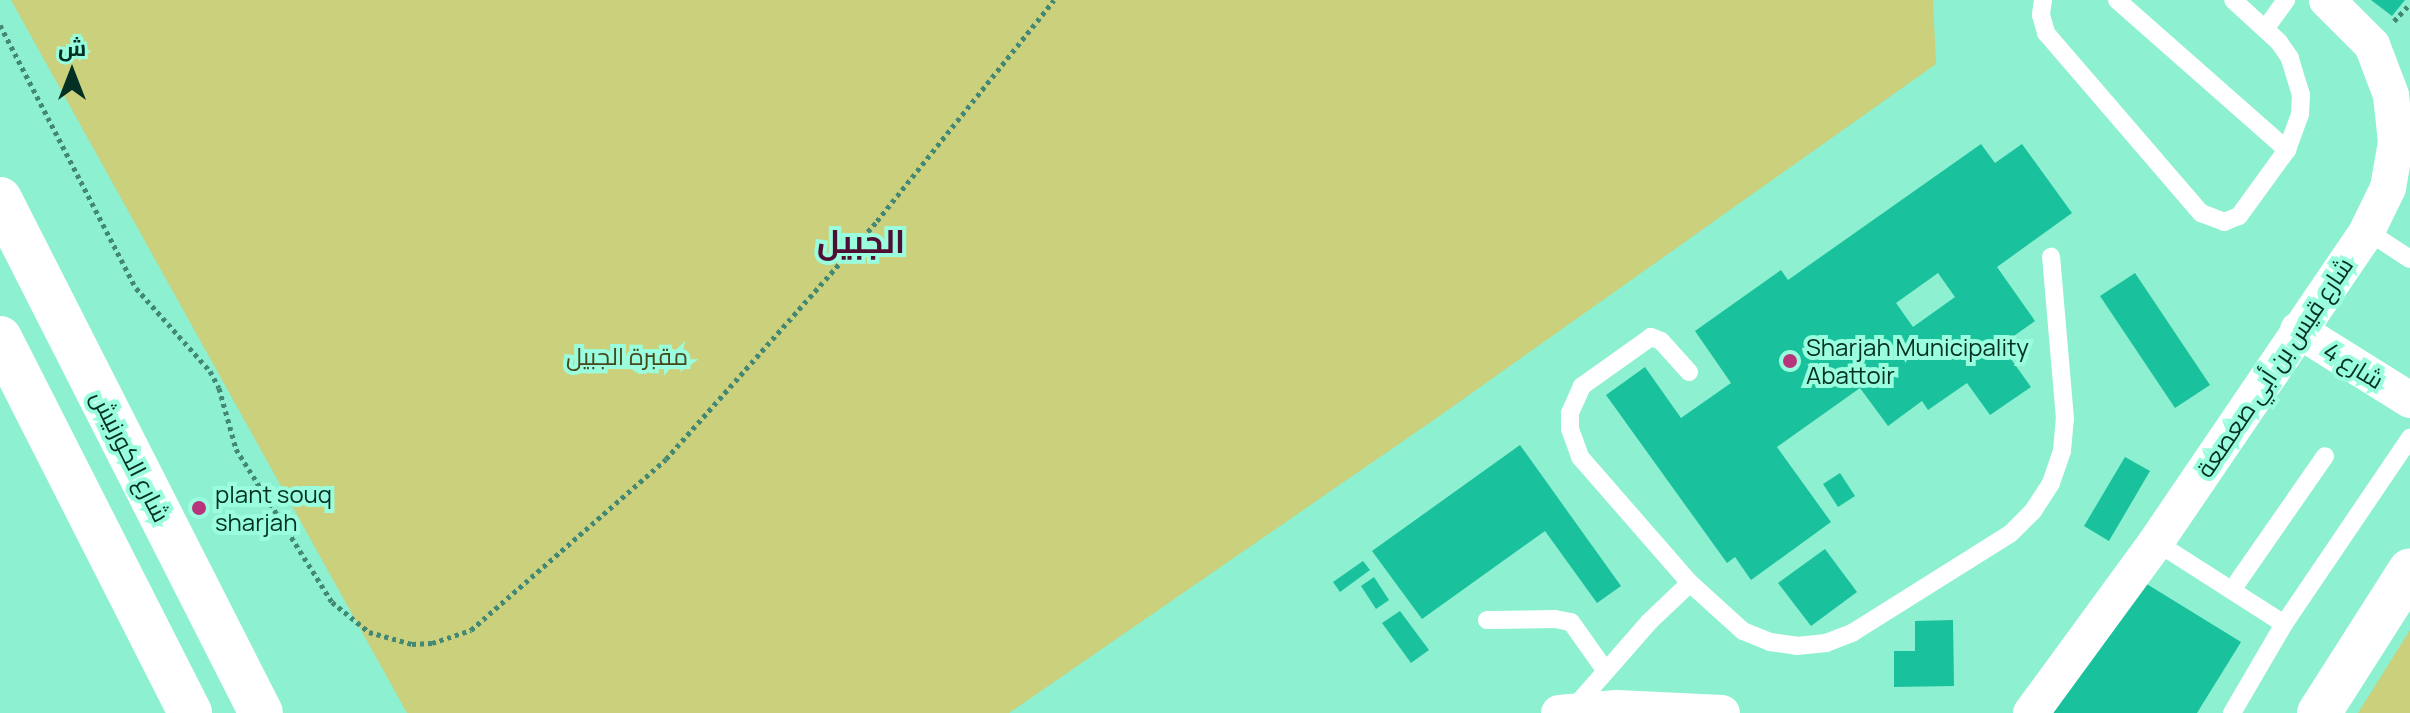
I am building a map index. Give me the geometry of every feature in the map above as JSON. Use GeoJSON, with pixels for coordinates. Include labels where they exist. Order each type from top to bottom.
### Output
{"type":"FeatureCollection","features":[{"type":"Feature","properties":{"kind":"main road","name":"شارع الكورنيش"},"geometry":{"type":"LineString","coordinates":[[0,199],[261,713]]}},
{"type":"Feature","properties":{"kind":"main road"},"geometry":{"type":"LineString","coordinates":[[0,338],[190,713]]}},
{"type":"Feature","properties":{"kind":"main road"},"geometry":{"type":"LineString","coordinates":[[2319,713],[2410,570]]}},
{"type":"Feature","properties":{"kind":"street","name":"شارع قيس بن أبي صعصعة"},"geometry":{"type":"LineString","coordinates":[[2031,713],[2156,542],[2367,231],[2388,188],[2396,142],[2391,95],[2372,45],[2327,0]]}},
{"type":"Feature","properties":{"kind":"street","name":"شارع 4"},"geometry":{"type":"LineString","coordinates":[[2298,330],[2410,400]]}},
{"type":"Feature","properties":{"kind":"street"},"geometry":{"type":"LineString","coordinates":[[1565,712],[1663,708],[1722,713]]}},
{"type":"Feature","properties":{"kind":"lane"},"geometry":{"type":"LineString","coordinates":[[2043,0],[2041,15],[2046,33],[2207,219],[2224,222],[2239,216],[2287,150],[2300,114],[2301,95],[2290,58],[2265,29],[2233,0]]}},
{"type":"Feature","properties":{"kind":"lane"},"geometry":{"type":"LineString","coordinates":[[2117,0],[2287,150]]}},
{"type":"Feature","properties":{"kind":"lane"},"geometry":{"type":"LineString","coordinates":[[2265,29],[2286,0]]}},
{"type":"Feature","properties":{"kind":"lane"},"geometry":{"type":"LineString","coordinates":[[2367,231],[2410,259]]}},
{"type":"Feature","properties":{"kind":"lane"},"geometry":{"type":"LineString","coordinates":[[1689,372],[1661,341],[1647,338],[1582,386],[1570,413],[1570,429],[1580,457],[1690,583],[1743,631],[1770,642],[1797,646],[1826,643],[1852,633],[2010,534],[2033,511],[2051,483],[2062,451],[2065,419],[2051,257]]}},
{"type":"Feature","properties":{"kind":"lane"},"geometry":{"type":"LineString","coordinates":[[2232,713],[2284,624],[2410,438]]}},
{"type":"Feature","properties":{"kind":"lane"},"geometry":{"type":"LineString","coordinates":[[2232,590],[2325,456]]}},
{"type":"Feature","properties":{"kind":"lane"},"geometry":{"type":"LineString","coordinates":[[2156,542],[2284,624]]}},
{"type":"Feature","properties":{"kind":"lane"},"geometry":{"type":"LineString","coordinates":[[1565,712],[1690,583]]}},
{"type":"Feature","properties":{"kind":"lane"},"geometry":{"type":"LineString","coordinates":[[1487,620],[1555,619],[1571,622],[1605,670]]}},
{"type":"Feature","properties":{"kind":"path"},"geometry":{"type":"LineString","coordinates":[[0,25],[136,288],[210,371],[219,388],[236,449],[332,602],[369,632],[412,644],[432,643],[471,630],[666,459],[877,221],[1054,0]]}},
{"type":"Feature","properties":{"kind":"green space","name":"مقبرة الجبيل"},"geometry":{"type":"Polygon","coordinates":[[[11,0],[1933,0],[1936,64],[1438,417],[1009,713],[407,713],[11,0]]]}},
{"type":"Feature","properties":{"kind":"green space"},"geometry":{"type":"Polygon","coordinates":[[[2410,630],[2410,713],[2358,713],[2410,630]]]}},
{"type":"Feature","properties":{"kind":"building"},"geometry":{"type":"Polygon","coordinates":[[[2371,0],[2405,0],[2392,16],[2371,0]]]}},
{"type":"Feature","properties":{"kind":"building"},"geometry":{"type":"Polygon","coordinates":[[[1981,144],[1995,163],[2022,144],[2072,213],[1997,267],[2035,321],[2001,345],[2031,387],[1990,415],[1967,383],[1928,410],[1922,401],[1888,426],[1860,388],[1777,447],[1831,522],[1751,580],[1735,557],[1727,563],[1606,395],[1645,367],[1681,418],[1731,383],[1695,331],[1781,270],[1788,280],[1981,144]],[[1938,273],[1896,303],[1913,327],[1955,297],[1938,273]]]}},
{"type":"Feature","properties":{"kind":"building"},"geometry":{"type":"Polygon","coordinates":[[[2135,273],[2210,385],[2175,408],[2100,296],[2135,273]]]}},
{"type":"Feature","properties":{"kind":"building"},"geometry":{"type":"Polygon","coordinates":[[[1520,445],[1621,586],[1597,603],[1545,531],[1422,619],[1372,551],[1520,445]]]}},
{"type":"Feature","properties":{"kind":"building"},"geometry":{"type":"Polygon","coordinates":[[[2125,457],[2150,471],[2109,541],[2084,526],[2125,457]]]}},
{"type":"Feature","properties":{"kind":"building"},"geometry":{"type":"Polygon","coordinates":[[[1840,473],[1855,496],[1838,507],[1823,484],[1840,473]]]}},
{"type":"Feature","properties":{"kind":"building"},"geometry":{"type":"Polygon","coordinates":[[[1825,549],[1857,592],[1811,626],[1778,583],[1825,549]]]}},
{"type":"Feature","properties":{"kind":"building"},"geometry":{"type":"Polygon","coordinates":[[[1363,561],[1370,570],[1340,592],[1333,582],[1363,561]]]}},
{"type":"Feature","properties":{"kind":"building"},"geometry":{"type":"Polygon","coordinates":[[[1374,577],[1389,600],[1376,609],[1361,586],[1374,577]]]}},
{"type":"Feature","properties":{"kind":"building"},"geometry":{"type":"Polygon","coordinates":[[[2137,578],[2241,642],[2197,713],[2053,713],[2137,578]]]}},
{"type":"Feature","properties":{"kind":"building"},"geometry":{"type":"Polygon","coordinates":[[[1400,611],[1429,650],[1411,663],[1382,623],[1400,611]]]}},
{"type":"Feature","properties":{"kind":"building"},"geometry":{"type":"Polygon","coordinates":[[[1953,620],[1954,686],[1894,687],[1894,651],[1915,651],[1915,621],[1953,620]]]}},
{"type":"Feature","properties":{"kind":"place","name":"Sharjah Municipality Abattoir"},"geometry":{"type":"Point","coordinates":[1790,361]}},
{"type":"Feature","properties":{"kind":"place","name":"plant souq sharjah"},"geometry":{"type":"Point","coordinates":[199,508]}},
{"type":"Feature","properties":{"kind":"district","name":"الجبيل"},"geometry":{"type":"Point","coordinates":[861,241]}}]}
